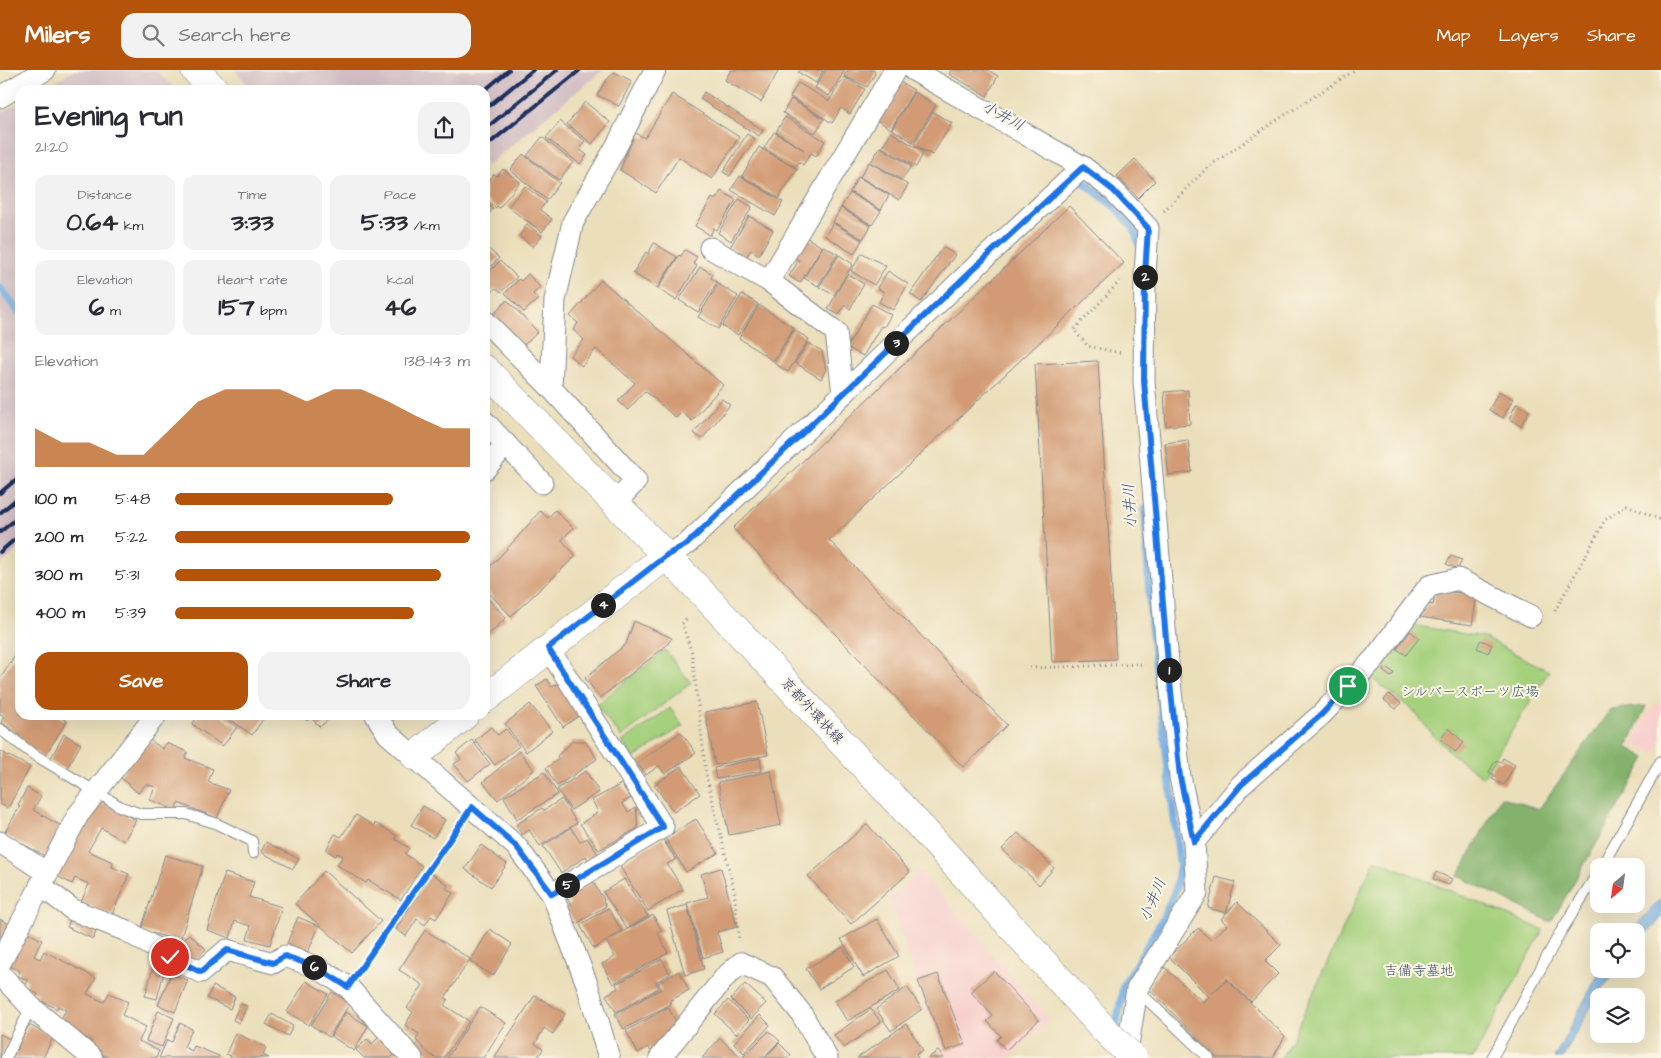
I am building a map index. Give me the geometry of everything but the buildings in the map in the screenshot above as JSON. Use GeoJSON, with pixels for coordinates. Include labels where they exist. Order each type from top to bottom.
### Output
{"type":"FeatureCollection","features":[{"type":"Feature","properties":{"kind":"main road"},"geometry":{"type":"LineString","coordinates":[[195,70],[210,85]]}},
{"type":"Feature","properties":{"kind":"main road","name":"京都外環状線"},"geometry":{"type":"LineString","coordinates":[[490,374],[667,555],[1133,1058]]}},
{"type":"Feature","properties":{"kind":"main road"},"geometry":{"type":"LineString","coordinates":[[490,695],[667,555]]}},
{"type":"Feature","properties":{"kind":"main road"},"geometry":{"type":"LineString","coordinates":[[415,756],[459,720]]}},
{"type":"Feature","properties":{"kind":"street"},"geometry":{"type":"LineString","coordinates":[[20,85],[44,70]]}},
{"type":"Feature","properties":{"kind":"street"},"geometry":{"type":"LineString","coordinates":[[551,388],[555,300],[573,222],[616,147],[654,70]]}},
{"type":"Feature","properties":{"kind":"street"},"geometry":{"type":"LineString","coordinates":[[769,281],[895,70]]}},
{"type":"Feature","properties":{"kind":"street"},"geometry":{"type":"LineString","coordinates":[[913,70],[1083,167],[1113,190],[1148,228],[1145,274],[1144,381],[1168,663],[1180,777],[1194,842],[1197,893],[1137,989],[1126,1058]]}},
{"type":"Feature","properties":{"kind":"street"},"geometry":{"type":"LineString","coordinates":[[0,97],[15,88]]}},
{"type":"Feature","properties":{"kind":"street"},"geometry":{"type":"LineString","coordinates":[[667,555],[687,544],[971,271],[1083,167]]}},
{"type":"Feature","properties":{"kind":"street"},"geometry":{"type":"LineString","coordinates":[[710,248],[769,281],[836,332],[843,394]]}},
{"type":"Feature","properties":{"kind":"street"},"geometry":{"type":"LineString","coordinates":[[490,326],[551,388],[636,481],[615,502]]}},
{"type":"Feature","properties":{"kind":"street"},"geometry":{"type":"LineString","coordinates":[[490,427],[542,483]]}},
{"type":"Feature","properties":{"kind":"street"},"geometry":{"type":"LineString","coordinates":[[490,463],[506,444]]}},
{"type":"Feature","properties":{"kind":"street"},"geometry":{"type":"LineString","coordinates":[[1194,842],[1241,785],[1322,714],[1375,658],[1429,586],[1458,579],[1531,616]]}},
{"type":"Feature","properties":{"kind":"street"},"geometry":{"type":"LineString","coordinates":[[548,648],[663,827],[552,894]]}},
{"type":"Feature","properties":{"kind":"street"},"geometry":{"type":"LineString","coordinates":[[0,963],[78,815],[152,720]]}},
{"type":"Feature","properties":{"kind":"street"},"geometry":{"type":"LineString","coordinates":[[379,720],[388,734],[516,846],[552,894],[586,984],[609,1058]]}},
{"type":"Feature","properties":{"kind":"street"},"geometry":{"type":"LineString","coordinates":[[0,842],[44,879],[73,910],[127,931],[170,957],[201,972],[227,950],[273,963],[285,956],[316,967],[348,987],[412,1058]]}},
{"type":"Feature","properties":{"kind":"street"},"geometry":{"type":"LineString","coordinates":[[660,1058],[725,977],[741,963],[772,977],[801,1013],[827,1058]]}},
{"type":"Feature","properties":{"kind":"street"},"geometry":{"type":"LineString","coordinates":[[0,974],[31,1007],[92,1058]]}},
{"type":"Feature","properties":{"kind":"lane"},"geometry":{"type":"LineString","coordinates":[[0,729],[30,752],[120,807],[141,814],[186,814],[215,823],[252,841],[253,852]]}},
{"type":"Feature","properties":{"kind":"lane"},"geometry":{"type":"LineString","coordinates":[[1606,858],[1661,761]]}},
{"type":"Feature","properties":{"kind":"lane"},"geometry":{"type":"LineString","coordinates":[[1492,1058],[1560,933],[1590,885]]}},
{"type":"Feature","properties":{"kind":"lane"},"geometry":{"type":"LineString","coordinates":[[1137,989],[1209,1058]]}},
{"type":"Feature","properties":{"kind":"lane"},"geometry":{"type":"LineString","coordinates":[[6,1058],[31,1007]]}},
{"type":"Feature","properties":{"kind":"path"},"geometry":{"type":"LineString","coordinates":[[1148,228],[1208,167],[1356,70]]}},
{"type":"Feature","properties":{"kind":"path"},"geometry":{"type":"LineString","coordinates":[[1124,277],[1074,330],[1088,346],[1124,354]]}},
{"type":"Feature","properties":{"kind":"path"},"geometry":{"type":"LineString","coordinates":[[1531,616],[1553,614],[1606,520],[1627,505],[1661,520]]}},
{"type":"Feature","properties":{"kind":"path"},"geometry":{"type":"LineString","coordinates":[[686,619],[682,624],[692,653],[706,774],[734,890],[741,963]]}},
{"type":"Feature","properties":{"kind":"path"},"geometry":{"type":"LineString","coordinates":[[1030,668],[1168,663]]}},
{"type":"Feature","properties":{"kind":"path"},"geometry":{"type":"LineString","coordinates":[[348,987],[472,807]]}},
{"type":"Feature","properties":{"kind":"shaded area"},"geometry":{"type":"Polygon","coordinates":[[[75,70],[156,70],[171,85],[50,85],[75,70]]]}},
{"type":"Feature","properties":{"kind":"shaded area"},"geometry":{"type":"Polygon","coordinates":[[[234,70],[603,70],[490,163],[490,85],[248,85],[234,70]]]}},
{"type":"Feature","properties":{"kind":"shaded area"},"geometry":{"type":"Polygon","coordinates":[[[15,105],[15,552],[0,565],[0,114],[15,105]]]}},
{"type":"Feature","properties":{"kind":"shaded area"},"geometry":{"type":"Polygon","coordinates":[[[1661,701],[1661,741],[1653,754],[1632,743],[1648,712],[1661,701]]]}},
{"type":"Feature","properties":{"kind":"shaded area"},"geometry":{"type":"Polygon","coordinates":[[[920,871],[1049,1020],[1008,1058],[946,1058],[916,980],[890,898],[920,871]]]}},
{"type":"Feature","properties":{"kind":"green space","name":"シルバースポーツ広場"},"geometry":{"type":"Polygon","coordinates":[[[1411,625],[1483,637],[1549,671],[1483,777],[1454,756],[1434,736],[1412,709],[1370,677],[1411,625]]]}},
{"type":"Feature","properties":{"kind":"green space"},"geometry":{"type":"Polygon","coordinates":[[[665,650],[691,683],[621,737],[596,705],[665,650]]]}},
{"type":"Feature","properties":{"kind":"green space"},"geometry":{"type":"Polygon","coordinates":[[[1646,706],[1627,747],[1646,758],[1551,922],[1458,876],[1501,797],[1539,809],[1610,710],[1646,706]]]}},
{"type":"Feature","properties":{"kind":"green space"},"geometry":{"type":"Polygon","coordinates":[[[670,708],[683,726],[634,758],[622,742],[670,708]]]}},
{"type":"Feature","properties":{"kind":"green space","name":"吉備寺墓地"},"geometry":{"type":"Polygon","coordinates":[[[1375,859],[1543,930],[1473,1058],[1281,1058],[1293,1037],[1375,859]]]}},
{"type":"Feature","properties":{"kind":"water"},"geometry":{"type":"Polygon","coordinates":[[[1661,898],[1661,918],[1645,937],[1645,923],[1638,923],[1661,898]]]}},
{"type":"Feature","properties":{"kind":"water"},"geometry":{"type":"Polygon","coordinates":[[[1596,978],[1611,978],[1603,988],[1591,988],[1596,978]]]}},
{"type":"Feature","properties":{"kind":"water"},"geometry":{"type":"Polygon","coordinates":[[[1590,990],[1590,1008],[1563,1058],[1554,1058],[1590,990]]]}},
{"type":"Feature","properties":{"kind":"waterway","name":"小井川"},"geometry":{"type":"LineString","coordinates":[[1075,175],[1113,205],[1134,228],[1140,246]]}},
{"type":"Feature","properties":{"kind":"waterway"},"geometry":{"type":"LineString","coordinates":[[0,288],[15,307]]}},
{"type":"Feature","properties":{"kind":"waterway","name":"小井川"},"geometry":{"type":"LineString","coordinates":[[1115,1032],[1124,985],[1163,919],[1176,888],[1180,865],[1151,622],[1145,509]]}},
{"type":"Feature","properties":{"kind":"railway"},"geometry":{"type":"LineString","coordinates":[[490,86],[509,70]]}},
{"type":"Feature","properties":{"kind":"railway"},"geometry":{"type":"LineString","coordinates":[[490,105],[533,70]]}},
{"type":"Feature","properties":{"kind":"railway"},"geometry":{"type":"LineString","coordinates":[[490,125],[557,70]]}},
{"type":"Feature","properties":{"kind":"railway"},"geometry":{"type":"LineString","coordinates":[[490,143],[580,70]]}},
{"type":"Feature","properties":{"kind":"railway"},"geometry":{"type":"LineString","coordinates":[[0,493],[15,480]]}},
{"type":"Feature","properties":{"kind":"railway"},"geometry":{"type":"LineString","coordinates":[[0,513],[15,500]]}},
{"type":"Feature","properties":{"kind":"railway"},"geometry":{"type":"LineString","coordinates":[[0,532],[15,520]]}},
{"type":"Feature","properties":{"kind":"railway"},"geometry":{"type":"LineString","coordinates":[[0,552],[15,539]]}},
{"type":"Feature","properties":{"kind":"route"},"geometry":{"type":"LineString","coordinates":[[170,957],[201,972],[227,950],[273,963],[285,956],[316,967],[348,987],[472,807],[516,846],[552,894],[663,827],[548,648],[667,555],[687,544],[971,271],[1083,167],[1113,190],[1148,228],[1145,274],[1144,381],[1168,663],[1180,777],[1194,842],[1241,785],[1322,714],[1348,686]]}}]}
